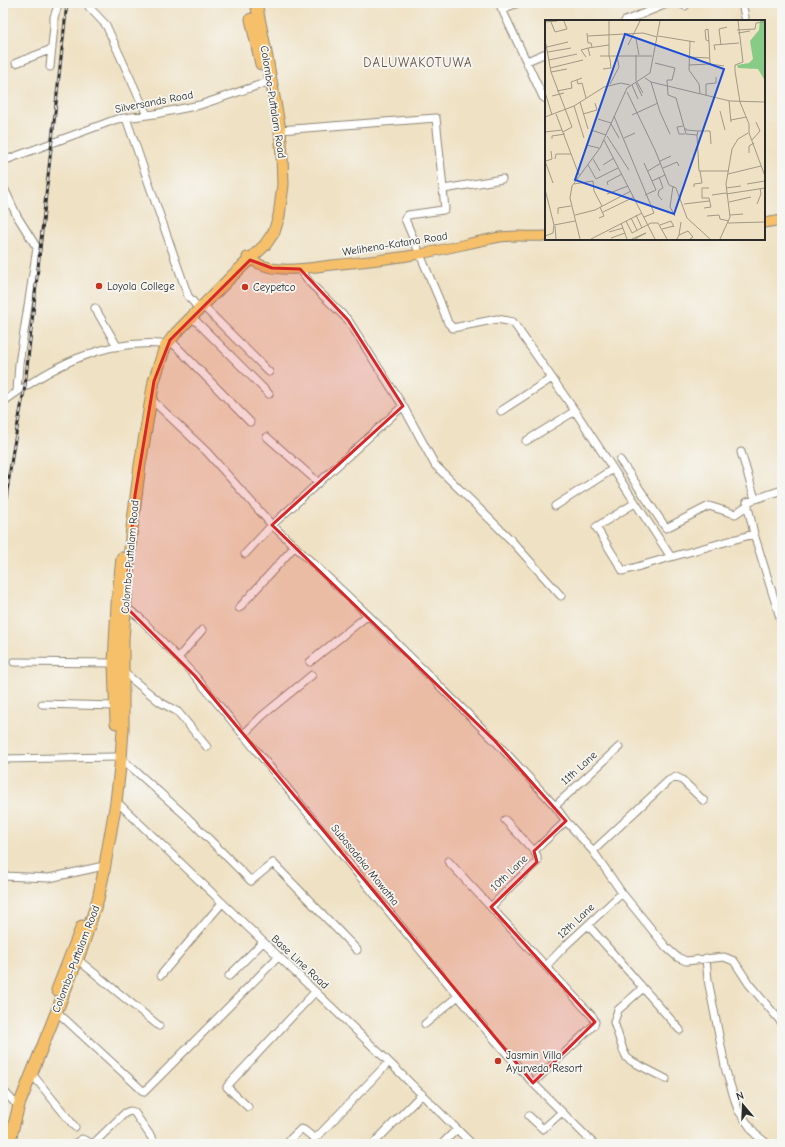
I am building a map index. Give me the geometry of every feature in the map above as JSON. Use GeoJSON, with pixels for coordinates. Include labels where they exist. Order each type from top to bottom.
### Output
{"type":"FeatureCollection","features":[{"type":"Feature","properties":{"kind":"highway","name":"Colombo-Puttalam Road"},"geometry":{"type":"LineString","coordinates":[[121,605],[135,495],[154,381],[166,343],[174,326],[199,305],[248,258],[259,246],[271,228],[278,177],[274,126],[248,3]]}},
{"type":"Feature","properties":{"kind":"highway","name":"Colombo-Puttalam Road"},"geometry":{"type":"LineString","coordinates":[[248,258],[265,245],[274,232],[279,216],[283,185],[280,130],[256,3]]}},
{"type":"Feature","properties":{"kind":"highway","name":"Colombo-Puttalam Road"},"geometry":{"type":"LineString","coordinates":[[118,757],[115,706],[128,501],[143,400],[148,375],[154,356],[191,316],[199,305]]}},
{"type":"Feature","properties":{"kind":"highway","name":"Colombo-Puttalam Road"},"geometry":{"type":"LineString","coordinates":[[9,1144],[16,1103],[32,1074],[77,959],[98,899],[114,800],[118,757],[123,729],[117,667]]}},
{"type":"Feature","properties":{"kind":"highway","name":"Colombo-Puttalam Road"},"geometry":{"type":"LineString","coordinates":[[3,1141],[92,897],[114,800]]}},
{"type":"Feature","properties":{"kind":"main road"},"geometry":{"type":"LineString","coordinates":[[765,223],[782,220]]}},
{"type":"Feature","properties":{"kind":"main road","name":"Welihena-Katana Road"},"geometry":{"type":"LineString","coordinates":[[248,258],[262,266],[272,268],[300,269],[420,254],[502,237],[545,236]]}},
{"type":"Feature","properties":{"kind":"street"},"geometry":{"type":"LineString","coordinates":[[50,67],[54,17],[59,3]]}},
{"type":"Feature","properties":{"kind":"street"},"geometry":{"type":"LineString","coordinates":[[518,3],[501,6],[543,97],[545,98]]}},
{"type":"Feature","properties":{"kind":"street"},"geometry":{"type":"LineString","coordinates":[[627,20],[669,3]]}},
{"type":"Feature","properties":{"kind":"street"},"geometry":{"type":"LineString","coordinates":[[679,3],[686,6],[688,3]]}},
{"type":"Feature","properties":{"kind":"street"},"geometry":{"type":"LineString","coordinates":[[742,3],[745,17]]}},
{"type":"Feature","properties":{"kind":"street"},"geometry":{"type":"LineString","coordinates":[[89,7],[106,25],[147,115]]}},
{"type":"Feature","properties":{"kind":"street"},"geometry":{"type":"LineString","coordinates":[[16,63],[52,49]]}},
{"type":"Feature","properties":{"kind":"street"},"geometry":{"type":"LineString","coordinates":[[527,61],[545,53]]}},
{"type":"Feature","properties":{"kind":"street","name":"Silversands Road"},"geometry":{"type":"LineString","coordinates":[[3,161],[117,119],[200,105],[265,83]]}},
{"type":"Feature","properties":{"kind":"street"},"geometry":{"type":"LineString","coordinates":[[126,118],[188,296],[269,372]]}},
{"type":"Feature","properties":{"kind":"street"},"geometry":{"type":"LineString","coordinates":[[280,130],[436,118],[445,209],[408,215],[405,219],[448,323],[453,328],[497,319],[513,322],[575,411],[670,557]]}},
{"type":"Feature","properties":{"kind":"street"},"geometry":{"type":"LineString","coordinates":[[444,189],[502,179]]}},
{"type":"Feature","properties":{"kind":"street"},"geometry":{"type":"LineString","coordinates":[[3,186],[17,216],[37,248],[19,364],[17,391]]}},
{"type":"Feature","properties":{"kind":"street"},"geometry":{"type":"LineString","coordinates":[[300,269],[310,283],[348,320],[403,406],[435,465],[511,540],[561,596]]}},
{"type":"Feature","properties":{"kind":"street"},"geometry":{"type":"LineString","coordinates":[[95,308],[117,346]]}},
{"type":"Feature","properties":{"kind":"street"},"geometry":{"type":"LineString","coordinates":[[191,316],[270,394]]}},
{"type":"Feature","properties":{"kind":"street"},"geometry":{"type":"LineString","coordinates":[[3,402],[17,391],[60,366],[90,352],[142,342],[166,343],[250,422]]}},
{"type":"Feature","properties":{"kind":"street"},"geometry":{"type":"LineString","coordinates":[[501,411],[552,378]]}},
{"type":"Feature","properties":{"kind":"street"},"geometry":{"type":"LineString","coordinates":[[151,399],[207,452],[272,525],[368,615],[495,741],[555,806],[592,851],[622,893],[666,947],[677,957],[686,961],[724,957],[734,961],[749,984],[782,1023]]}},
{"type":"Feature","properties":{"kind":"street"},"geometry":{"type":"LineString","coordinates":[[245,554],[272,525],[403,406]]}},
{"type":"Feature","properties":{"kind":"street"},"geometry":{"type":"LineString","coordinates":[[526,441],[575,411]]}},
{"type":"Feature","properties":{"kind":"street"},"geometry":{"type":"LineString","coordinates":[[267,437],[319,482]]}},
{"type":"Feature","properties":{"kind":"street"},"geometry":{"type":"LineString","coordinates":[[741,452],[755,499]]}},
{"type":"Feature","properties":{"kind":"street"},"geometry":{"type":"LineString","coordinates":[[620,460],[666,528],[709,506],[735,514],[748,504],[747,502],[782,490]]}},
{"type":"Feature","properties":{"kind":"street"},"geometry":{"type":"LineString","coordinates":[[556,506],[613,469]]}},
{"type":"Feature","properties":{"kind":"street"},"geometry":{"type":"LineString","coordinates":[[635,503],[596,527],[623,571],[754,534]]}},
{"type":"Feature","properties":{"kind":"street"},"geometry":{"type":"LineString","coordinates":[[748,504],[754,534],[782,624]]}},
{"type":"Feature","properties":{"kind":"street"},"geometry":{"type":"LineString","coordinates":[[239,608],[294,546]]}},
{"type":"Feature","properties":{"kind":"street","name":"Subasadaka Mawatha"},"geometry":{"type":"LineString","coordinates":[[121,605],[139,617],[195,676],[458,996],[533,1083],[594,1144]]}},
{"type":"Feature","properties":{"kind":"street"},"geometry":{"type":"LineString","coordinates":[[310,662],[368,615]]}},
{"type":"Feature","properties":{"kind":"street"},"geometry":{"type":"LineString","coordinates":[[178,658],[202,630]]}},
{"type":"Feature","properties":{"kind":"street"},"geometry":{"type":"LineString","coordinates":[[14,662],[117,667],[160,702],[178,712],[207,747]]}},
{"type":"Feature","properties":{"kind":"street"},"geometry":{"type":"LineString","coordinates":[[243,735],[262,716],[312,675]]}},
{"type":"Feature","properties":{"kind":"street"},"geometry":{"type":"LineString","coordinates":[[42,704],[115,706]]}},
{"type":"Feature","properties":{"kind":"street","name":"11th Lane"},"geometry":{"type":"LineString","coordinates":[[555,806],[619,747]]}},
{"type":"Feature","properties":{"kind":"street"},"geometry":{"type":"LineString","coordinates":[[3,759],[118,757],[186,816],[251,881],[273,863],[357,950]]}},
{"type":"Feature","properties":{"kind":"street"},"geometry":{"type":"LineString","coordinates":[[592,851],[668,781],[676,777],[682,780],[704,801]]}},
{"type":"Feature","properties":{"kind":"street","name":"Base Line Road"},"geometry":{"type":"LineString","coordinates":[[114,800],[389,1062],[472,1144]]}},
{"type":"Feature","properties":{"kind":"street"},"geometry":{"type":"LineString","coordinates":[[505,820],[534,851]]}},
{"type":"Feature","properties":{"kind":"street","name":"10th Lane"},"geometry":{"type":"LineString","coordinates":[[491,907],[537,862],[537,856],[534,851],[566,821]]}},
{"type":"Feature","properties":{"kind":"street"},"geometry":{"type":"LineString","coordinates":[[448,861],[593,1017],[595,1022],[594,1025],[533,1083]]}},
{"type":"Feature","properties":{"kind":"street"},"geometry":{"type":"LineString","coordinates":[[3,876],[49,878],[99,867]]}},
{"type":"Feature","properties":{"kind":"street","name":"12th Lane"},"geometry":{"type":"LineString","coordinates":[[546,966],[622,893]]}},
{"type":"Feature","properties":{"kind":"street"},"geometry":{"type":"LineString","coordinates":[[161,975],[222,903]]}},
{"type":"Feature","properties":{"kind":"street"},"geometry":{"type":"LineString","coordinates":[[588,925],[680,1030]]}},
{"type":"Feature","properties":{"kind":"street"},"geometry":{"type":"LineString","coordinates":[[229,976],[263,942]]}},
{"type":"Feature","properties":{"kind":"street"},"geometry":{"type":"LineString","coordinates":[[56,1011],[144,1092],[278,957]]}},
{"type":"Feature","properties":{"kind":"street"},"geometry":{"type":"LineString","coordinates":[[706,958],[708,980],[726,1071],[738,1110],[755,1134],[768,1144]]}},
{"type":"Feature","properties":{"kind":"street"},"geometry":{"type":"LineString","coordinates":[[77,959],[159,1026]]}},
{"type":"Feature","properties":{"kind":"street"},"geometry":{"type":"LineString","coordinates":[[643,988],[618,1010],[614,1022],[628,1058],[666,1079]]}},
{"type":"Feature","properties":{"kind":"street"},"geometry":{"type":"LineString","coordinates":[[248,1106],[227,1087],[228,1084],[315,992]]}},
{"type":"Feature","properties":{"kind":"street"},"geometry":{"type":"LineString","coordinates":[[425,1024],[458,996]]}},
{"type":"Feature","properties":{"kind":"street"},"geometry":{"type":"LineString","coordinates":[[285,1144],[301,1128],[314,1138],[318,1136],[389,1062]]}},
{"type":"Feature","properties":{"kind":"street"},"geometry":{"type":"LineString","coordinates":[[32,1074],[75,1127]]}},
{"type":"Feature","properties":{"kind":"street"},"geometry":{"type":"LineString","coordinates":[[3,1090],[16,1103]]}},
{"type":"Feature","properties":{"kind":"street"},"geometry":{"type":"LineString","coordinates":[[374,1144],[422,1094]]}},
{"type":"Feature","properties":{"kind":"street"},"geometry":{"type":"LineString","coordinates":[[74,1144],[82,1139],[91,1144],[95,1142],[125,1113],[130,1111],[134,1112],[156,1144]]}},
{"type":"Feature","properties":{"kind":"street"},"geometry":{"type":"LineString","coordinates":[[529,1116],[543,1129],[562,1112]]}},
{"type":"Feature","properties":{"kind":"street"},"geometry":{"type":"LineString","coordinates":[[442,1144],[457,1129]]}},
{"type":"Feature","properties":{"kind":"highlighted area"},"geometry":{"type":"Polygon","coordinates":[[[250,260],[272,268],[300,269],[348,320],[403,406],[272,525],[495,741],[566,821],[534,851],[537,862],[491,907],[595,1022],[533,1083],[195,676],[125,606],[135,495],[154,381],[170,340],[250,260]]]}},
{"type":"Feature","properties":{"kind":"railway"},"geometry":{"type":"LineString","coordinates":[[3,520],[13,450],[25,386],[67,3]]}},
{"type":"Feature","properties":{"kind":"place","name":"Loyola College"},"geometry":{"type":"Point","coordinates":[99,286]}},
{"type":"Feature","properties":{"kind":"place","name":"Ceypetco"},"geometry":{"type":"Point","coordinates":[245,287]}},
{"type":"Feature","properties":{"kind":"place","name":"Jasmin Villa Ayurveda Resort"},"geometry":{"type":"Point","coordinates":[498,1061]}},
{"type":"Feature","properties":{"kind":"district","name":"DALUWAKOTUWA"},"geometry":{"type":"Point","coordinates":[418,62]}}]}
